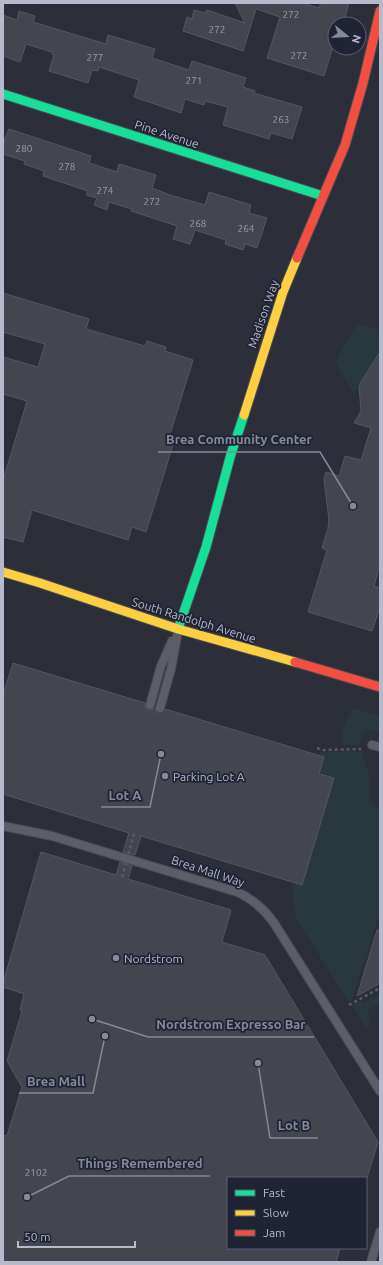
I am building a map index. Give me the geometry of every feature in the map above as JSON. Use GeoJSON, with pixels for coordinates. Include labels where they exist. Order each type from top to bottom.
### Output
{"type":"FeatureCollection","features":[{"type":"Feature","properties":{"kind":"street","name":"Madison Way"},"geometry":{"type":"LineString","coordinates":[[178,629],[206,547],[230,454],[283,292],[345,145],[363,83],[380,11]]}},
{"type":"Feature","properties":{"kind":"street","name":"Pine Avenue"},"geometry":{"type":"LineString","coordinates":[[3,94],[323,196]]}},
{"type":"Feature","properties":{"kind":"street","name":"South Randolph Avenue"},"geometry":{"type":"LineString","coordinates":[[3,572],[178,629],[380,687]]}},
{"type":"Feature","properties":{"kind":"lane"},"geometry":{"type":"LineString","coordinates":[[150,705],[161,666],[178,629]]}},
{"type":"Feature","properties":{"kind":"lane"},"geometry":{"type":"LineString","coordinates":[[160,708],[171,669],[178,629]]}},
{"type":"Feature","properties":{"kind":"lane","name":"Brea Mall Way"},"geometry":{"type":"LineString","coordinates":[[3,826],[66,840],[237,892],[252,900],[266,912],[274,923],[380,1091]]}},
{"type":"Feature","properties":{"kind":"lane"},"geometry":{"type":"LineString","coordinates":[[371,1262],[380,1232]]}},
{"type":"Feature","properties":{"kind":"path"},"geometry":{"type":"LineString","coordinates":[[316,748],[323,750],[368,749],[376,746]]}},
{"type":"Feature","properties":{"kind":"path"},"geometry":{"type":"LineString","coordinates":[[122,877],[134,834]]}},
{"type":"Feature","properties":{"kind":"path"},"geometry":{"type":"LineString","coordinates":[[349,1005],[380,988]]}},
{"type":"Feature","properties":{"kind":"shaded area"},"geometry":{"type":"Polygon","coordinates":[[[357,324],[380,330],[380,364],[373,363],[354,394],[335,362],[357,324]]]}},
{"type":"Feature","properties":{"kind":"shaded area"},"geometry":{"type":"Polygon","coordinates":[[[353,708],[380,716],[380,732],[371,730],[365,731],[362,736],[361,745],[342,745],[344,726],[347,717],[353,708]]]}},
{"type":"Feature","properties":{"kind":"shaded area"},"geometry":{"type":"Polygon","coordinates":[[[362,751],[369,775],[369,800],[380,810],[380,913],[352,999],[349,1002],[296,919],[293,900],[293,882],[333,778],[319,774],[324,757],[319,756],[320,752],[362,751]]]}},
{"type":"Feature","properties":{"kind":"shaded area"},"geometry":{"type":"Polygon","coordinates":[[[380,994],[380,1004],[371,1007],[367,1011],[371,1020],[366,1028],[352,1005],[361,1000],[363,1003],[380,994]]]}},
{"type":"Feature","properties":{"kind":"building"},"geometry":{"type":"Polygon","coordinates":[[[235,3],[302,3],[319,8],[321,3],[349,3],[345,16],[327,16],[327,56],[330,56],[324,76],[267,58],[280,17],[256,9],[243,51],[183,31],[187,17],[192,19],[194,10],[205,13],[207,10],[245,23],[235,3]]]}},
{"type":"Feature","properties":{"kind":"building"},"geometry":{"type":"Polygon","coordinates":[[[19,11],[35,16],[33,22],[106,44],[108,35],[155,49],[152,58],[189,70],[192,61],[246,78],[243,87],[255,91],[254,93],[302,107],[292,139],[271,133],[269,139],[223,125],[228,107],[205,101],[204,105],[185,99],[181,113],[134,97],[139,80],[99,67],[98,71],[92,70],[88,83],[49,71],[54,55],[52,52],[26,44],[20,62],[3,56],[3,15],[17,20],[19,11]]]}},
{"type":"Feature","properties":{"kind":"building"},"geometry":{"type":"Polygon","coordinates":[[[9,129],[91,156],[89,163],[117,172],[119,164],[156,175],[152,188],[170,195],[205,205],[209,192],[251,205],[249,213],[267,218],[257,248],[245,244],[243,250],[225,244],[226,240],[195,230],[190,244],[173,239],[177,226],[109,202],[107,210],[94,205],[97,198],[86,195],[88,191],[43,176],[44,171],[24,164],[25,161],[3,154],[4,141],[9,129]]]}},
{"type":"Feature","properties":{"kind":"building"},"geometry":{"type":"Polygon","coordinates":[[[3,293],[89,319],[86,329],[145,346],[147,341],[166,347],[165,351],[193,360],[167,444],[173,445],[146,532],[132,527],[128,540],[32,510],[23,542],[3,537],[3,480],[27,401],[3,394],[3,357],[38,367],[45,344],[3,332],[3,293]]]}},
{"type":"Feature","properties":{"kind":"building"},"geometry":{"type":"Polygon","coordinates":[[[380,352],[380,564],[374,586],[380,588],[380,607],[372,631],[308,612],[327,550],[322,548],[329,520],[324,480],[326,472],[339,476],[345,456],[361,460],[371,428],[354,423],[361,410],[359,387],[380,352]]]}},
{"type":"Feature","properties":{"kind":"building","name":"Parking Lot A"},"geometry":{"type":"Polygon","coordinates":[[[13,663],[145,703],[145,707],[148,710],[155,708],[156,712],[161,713],[165,709],[324,757],[319,774],[334,778],[302,885],[141,836],[135,855],[123,852],[129,833],[3,794],[3,695],[13,663]]]}},
{"type":"Feature","properties":{"kind":"building"},"geometry":{"type":"Polygon","coordinates":[[[41,852],[116,875],[120,862],[132,866],[128,879],[231,910],[222,942],[265,955],[378,1142],[367,1178],[227,1177],[227,1249],[340,1249],[336,1262],[3,1262],[3,1135],[7,1136],[22,1087],[7,1061],[22,1011],[20,1010],[24,994],[3,987],[41,852]]]}},
{"type":"Feature","properties":{"kind":"building"},"geometry":{"type":"Polygon","coordinates":[[[377,930],[380,930],[380,983],[357,996],[377,930]]]}},
{"type":"Feature","properties":{"kind":"traffic: fast"},"geometry":{"type":"LineString","coordinates":[[3,94],[323,196]]}},
{"type":"Feature","properties":{"kind":"traffic: fast"},"geometry":{"type":"LineString","coordinates":[[178,629],[206,547],[231,454],[244,415]]}},
{"type":"Feature","properties":{"kind":"traffic: slow"},"geometry":{"type":"LineString","coordinates":[[244,415],[283,292],[297,258]]}},
{"type":"Feature","properties":{"kind":"traffic: slow"},"geometry":{"type":"LineString","coordinates":[[3,572],[178,629],[295,662]]}},
{"type":"Feature","properties":{"kind":"traffic: jam"},"geometry":{"type":"LineString","coordinates":[[297,258],[345,145],[363,83],[380,11]]}},
{"type":"Feature","properties":{"kind":"traffic: jam"},"geometry":{"type":"LineString","coordinates":[[295,662],[380,687]]}},
{"type":"Feature","properties":{"kind":"place","name":"Brea Community Center"},"geometry":{"type":"Point","coordinates":[353,506]}},
{"type":"Feature","properties":{"kind":"place","name":"Lot A"},"geometry":{"type":"Point","coordinates":[161,754]}},
{"type":"Feature","properties":{"kind":"place","name":"Parking Lot A"},"geometry":{"type":"Point","coordinates":[165,776]}},
{"type":"Feature","properties":{"kind":"place","name":"Nordstrom"},"geometry":{"type":"Point","coordinates":[116,958]}},
{"type":"Feature","properties":{"kind":"place","name":"Nordstrom Expresso Bar"},"geometry":{"type":"Point","coordinates":[92,1019]}},
{"type":"Feature","properties":{"kind":"place","name":"Brea Mall"},"geometry":{"type":"Point","coordinates":[105,1036]}},
{"type":"Feature","properties":{"kind":"place","name":"Lot B"},"geometry":{"type":"Point","coordinates":[258,1063]}},
{"type":"Feature","properties":{"kind":"place","name":"Things Remembered"},"geometry":{"type":"Point","coordinates":[27,1197]}}]}
